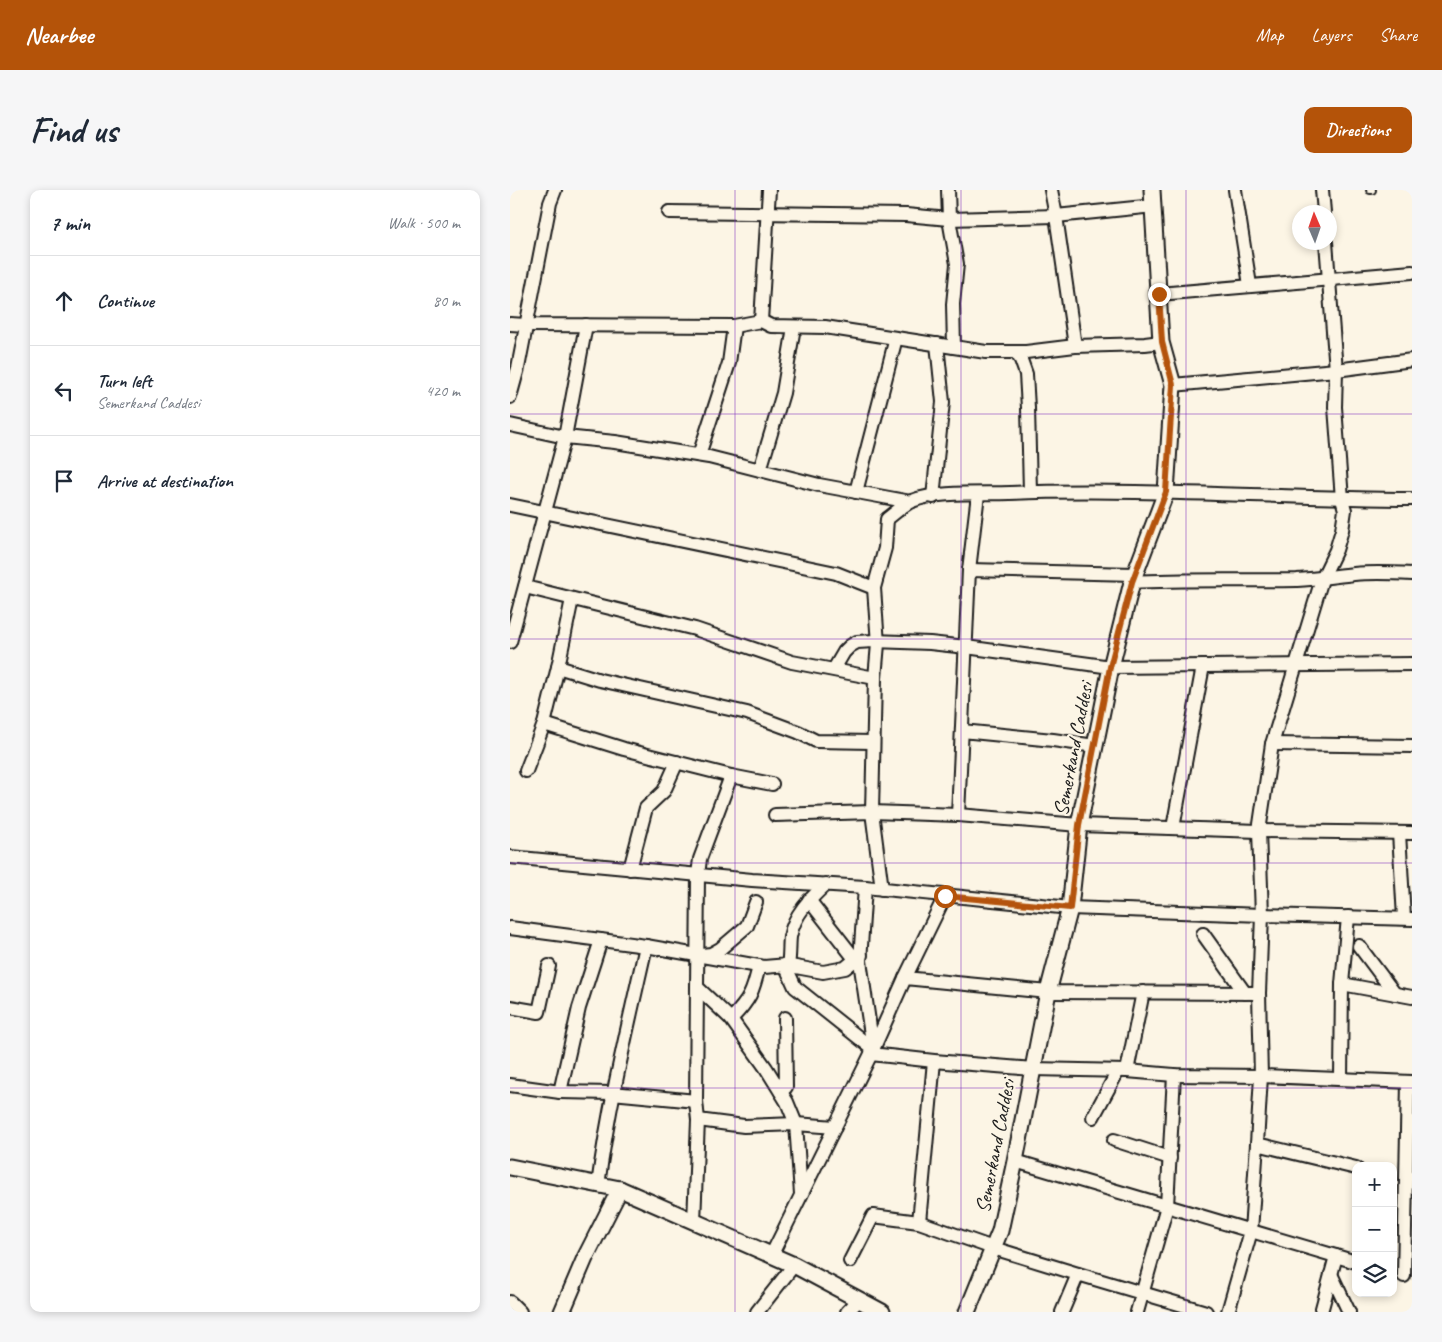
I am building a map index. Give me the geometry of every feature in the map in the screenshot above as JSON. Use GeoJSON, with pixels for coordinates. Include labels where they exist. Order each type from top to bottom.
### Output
{"type":"FeatureCollection","features":[{"type":"Feature","properties":{"kind":"street"},"geometry":{"type":"LineString","coordinates":[[510,397],[518,368],[550,203],[555,190]]}},
{"type":"Feature","properties":{"kind":"street"},"geometry":{"type":"LineString","coordinates":[[760,322],[769,190]]}},
{"type":"Feature","properties":{"kind":"street"},"geometry":{"type":"LineString","coordinates":[[948,190],[949,219],[957,264],[953,304],[954,347]]}},
{"type":"Feature","properties":{"kind":"street"},"geometry":{"type":"LineString","coordinates":[[1051,190],[1075,346]]}},
{"type":"Feature","properties":{"kind":"street","name":"Semerkand Caddesi"},"geometry":{"type":"LineString","coordinates":[[967,1312],[1000,1231],[1048,992],[1070,908],[1079,825],[1110,667],[1133,578],[1166,492],[1173,385],[1162,342],[1152,190]]}},
{"type":"Feature","properties":{"kind":"street"},"geometry":{"type":"LineString","coordinates":[[1236,190],[1250,285]]}},
{"type":"Feature","properties":{"kind":"street"},"geometry":{"type":"LineString","coordinates":[[1322,190],[1323,205]]}},
{"type":"Feature","properties":{"kind":"street"},"geometry":{"type":"LineString","coordinates":[[669,212],[906,215],[949,219],[1056,216],[1154,206]]}},
{"type":"Feature","properties":{"kind":"street"},"geometry":{"type":"LineString","coordinates":[[1228,1312],[1251,1231],[1257,1144],[1261,1076],[1259,993],[1262,915],[1259,831],[1272,744],[1322,579],[1336,550],[1345,510],[1342,499],[1335,408],[1336,370],[1327,250]]}},
{"type":"Feature","properties":{"kind":"street"},"geometry":{"type":"LineString","coordinates":[[1159,294],[1412,272]]}},
{"type":"Feature","properties":{"kind":"street"},"geometry":{"type":"LineString","coordinates":[[510,324],[734,326],[760,322],[771,326],[825,327],[986,352],[1016,352],[1075,346],[1162,342]]}},
{"type":"Feature","properties":{"kind":"street"},"geometry":{"type":"LineString","coordinates":[[510,642],[565,438],[586,325]]}},
{"type":"Feature","properties":{"kind":"street"},"geometry":{"type":"LineString","coordinates":[[698,455],[729,363],[734,326]]}},
{"type":"Feature","properties":{"kind":"street"},"geometry":{"type":"LineString","coordinates":[[760,470],[783,394],[794,327]]}},
{"type":"Feature","properties":{"kind":"street"},"geometry":{"type":"LineString","coordinates":[[856,492],[896,338]]}},
{"type":"Feature","properties":{"kind":"street"},"geometry":{"type":"LineString","coordinates":[[934,497],[943,402],[937,344]]}},
{"type":"Feature","properties":{"kind":"street"},"geometry":{"type":"LineString","coordinates":[[1016,352],[1026,374],[1030,492]]}},
{"type":"Feature","properties":{"kind":"street"},"geometry":{"type":"LineString","coordinates":[[1173,385],[1336,370],[1412,360]]}},
{"type":"Feature","properties":{"kind":"street"},"geometry":{"type":"LineString","coordinates":[[510,425],[565,438],[615,442],[698,455],[856,492],[911,502],[946,495],[1030,492],[1166,492],[1342,499],[1412,499]]}},
{"type":"Feature","properties":{"kind":"street"},"geometry":{"type":"LineString","coordinates":[[958,816],[969,570],[978,494]]}},
{"type":"Feature","properties":{"kind":"street"},"geometry":{"type":"LineString","coordinates":[[882,889],[872,812],[872,742],[878,641],[874,588],[885,548],[887,519],[911,502]]}},
{"type":"Feature","properties":{"kind":"street"},"geometry":{"type":"LineString","coordinates":[[510,505],[836,573],[874,588]]}},
{"type":"Feature","properties":{"kind":"street"},"geometry":{"type":"LineString","coordinates":[[1336,550],[1340,576]]}},
{"type":"Feature","properties":{"kind":"street"},"geometry":{"type":"LineString","coordinates":[[969,570],[1227,581],[1322,579],[1355,574],[1412,574]]}},
{"type":"Feature","properties":{"kind":"street"},"geometry":{"type":"LineString","coordinates":[[525,587],[695,629],[792,662],[875,678]]}},
{"type":"Feature","properties":{"kind":"street"},"geometry":{"type":"LineString","coordinates":[[526,771],[544,724],[572,599]]}},
{"type":"Feature","properties":{"kind":"street"},"geometry":{"type":"LineString","coordinates":[[834,669],[850,646],[857,642],[878,641],[966,646],[1110,667],[1412,664]]}},
{"type":"Feature","properties":{"kind":"street"},"geometry":{"type":"LineString","coordinates":[[558,666],[600,680],[747,713],[798,732],[816,741],[872,742]]}},
{"type":"Feature","properties":{"kind":"street"},"geometry":{"type":"LineString","coordinates":[[1173,828],[1203,666]]}},
{"type":"Feature","properties":{"kind":"street"},"geometry":{"type":"LineString","coordinates":[[544,724],[624,749],[731,776],[772,784]]}},
{"type":"Feature","properties":{"kind":"street"},"geometry":{"type":"LineString","coordinates":[[962,731],[1095,746]]}},
{"type":"Feature","properties":{"kind":"street"},"geometry":{"type":"LineString","coordinates":[[1272,744],[1412,746]]}},
{"type":"Feature","properties":{"kind":"street"},"geometry":{"type":"LineString","coordinates":[[630,869],[646,808],[664,791],[678,762]]}},
{"type":"Feature","properties":{"kind":"street"},"geometry":{"type":"LineString","coordinates":[[694,1222],[698,1120],[696,1101],[698,875],[700,859],[731,776]]}},
{"type":"Feature","properties":{"kind":"street"},"geometry":{"type":"LineString","coordinates":[[775,814],[872,812],[1079,825],[1259,831],[1412,833]]}},
{"type":"Feature","properties":{"kind":"street"},"geometry":{"type":"LineString","coordinates":[[510,857],[752,880],[882,889],[1070,908],[1408,919],[1399,833]]}},
{"type":"Feature","properties":{"kind":"street"},"geometry":{"type":"LineString","coordinates":[[785,965],[788,965],[790,936],[796,921],[805,904],[826,884]]}},
{"type":"Feature","properties":{"kind":"street"},"geometry":{"type":"LineString","coordinates":[[510,928],[646,946],[764,967],[785,965],[823,972],[845,968],[858,957],[865,888]]}},
{"type":"Feature","properties":{"kind":"street"},"geometry":{"type":"LineString","coordinates":[[771,1256],[945,896]]}},
{"type":"Feature","properties":{"kind":"street"},"geometry":{"type":"LineString","coordinates":[[809,900],[860,961],[872,1050]]}},
{"type":"Feature","properties":{"kind":"street"},"geometry":{"type":"LineString","coordinates":[[697,955],[711,954],[720,949],[747,926],[756,902]]}},
{"type":"Feature","properties":{"kind":"street"},"geometry":{"type":"LineString","coordinates":[[1340,1079],[1342,984],[1348,917]]}},
{"type":"Feature","properties":{"kind":"street"},"geometry":{"type":"LineString","coordinates":[[1203,934],[1245,993]]}},
{"type":"Feature","properties":{"kind":"street"},"geometry":{"type":"LineString","coordinates":[[560,1092],[579,1008],[600,940]]}},
{"type":"Feature","properties":{"kind":"street"},"geometry":{"type":"LineString","coordinates":[[598,1185],[612,1093],[646,946]]}},
{"type":"Feature","properties":{"kind":"street"},"geometry":{"type":"LineString","coordinates":[[1359,946],[1395,994]]}},
{"type":"Feature","properties":{"kind":"street"},"geometry":{"type":"LineString","coordinates":[[785,965],[795,988],[872,1050],[934,1061],[1032,1069],[1123,1071],[1174,1076],[1261,1076],[1410,1082],[1408,1186],[1403,1276]]}},
{"type":"Feature","properties":{"kind":"street"},"geometry":{"type":"LineString","coordinates":[[510,1007],[539,1012],[549,966]]}},
{"type":"Feature","properties":{"kind":"street"},"geometry":{"type":"LineString","coordinates":[[731,1019],[746,1004],[755,987],[759,966]]}},
{"type":"Feature","properties":{"kind":"street"},"geometry":{"type":"LineString","coordinates":[[904,978],[1048,992],[1259,993]]}},
{"type":"Feature","properties":{"kind":"street"},"geometry":{"type":"LineString","coordinates":[[1342,984],[1412,997]]}},
{"type":"Feature","properties":{"kind":"street"},"geometry":{"type":"LineString","coordinates":[[697,987],[731,1019],[766,1068],[787,1102],[796,1124],[802,1194]]}},
{"type":"Feature","properties":{"kind":"street"},"geometry":{"type":"LineString","coordinates":[[1093,1117],[1123,1071],[1143,992]]}},
{"type":"Feature","properties":{"kind":"street"},"geometry":{"type":"LineString","coordinates":[[781,1092],[786,1087],[785,1018]]}},
{"type":"Feature","properties":{"kind":"street"},"geometry":{"type":"LineString","coordinates":[[919,1222],[934,1061]]}},
{"type":"Feature","properties":{"kind":"street"},"geometry":{"type":"LineString","coordinates":[[1137,1312],[1167,1206],[1174,1076]]}},
{"type":"Feature","properties":{"kind":"street"},"geometry":{"type":"LineString","coordinates":[[510,1085],[560,1092],[612,1093],[696,1101]]}},
{"type":"Feature","properties":{"kind":"street"},"geometry":{"type":"LineString","coordinates":[[698,1120],[744,1126],[796,1124],[834,1127]]}},
{"type":"Feature","properties":{"kind":"street"},"geometry":{"type":"LineString","coordinates":[[1114,1140],[1170,1158]]}},
{"type":"Feature","properties":{"kind":"street"},"geometry":{"type":"LineString","coordinates":[[1257,1144],[1352,1167]]}},
{"type":"Feature","properties":{"kind":"street"},"geometry":{"type":"LineString","coordinates":[[1015,1161],[1352,1261]]}},
{"type":"Feature","properties":{"kind":"street"},"geometry":{"type":"LineString","coordinates":[[510,1167],[620,1190],[794,1265],[882,1312]]}},
{"type":"Feature","properties":{"kind":"street"},"geometry":{"type":"LineString","coordinates":[[1397,1179],[1408,1186]]}},
{"type":"Feature","properties":{"kind":"street"},"geometry":{"type":"LineString","coordinates":[[562,1312],[586,1258],[620,1190]]}},
{"type":"Feature","properties":{"kind":"street"},"geometry":{"type":"LineString","coordinates":[[850,1261],[873,1216],[919,1222],[993,1248],[1206,1312]]}},
{"type":"Feature","properties":{"kind":"street"},"geometry":{"type":"LineString","coordinates":[[1321,1312],[1336,1256]]}},
{"type":"Feature","properties":{"kind":"street"},"geometry":{"type":"LineString","coordinates":[[757,1312],[794,1265]]}},
{"type":"Feature","properties":{"kind":"street"},"geometry":{"type":"LineString","coordinates":[[1062,1312],[1078,1274]]}},
{"type":"Feature","properties":{"kind":"street"},"geometry":{"type":"LineString","coordinates":[[1331,1274],[1349,1312]]}},
{"type":"Feature","properties":{"kind":"street"},"geometry":{"type":"LineString","coordinates":[[847,1312],[859,1300]]}},
{"type":"Feature","properties":{"kind":"street"},"geometry":{"type":"LineString","coordinates":[[510,1302],[520,1312]]}},
{"type":"Feature","properties":{"kind":"route"},"geometry":{"type":"LineString","coordinates":[[945,896],[1070,908],[1079,825],[1110,667],[1132,582],[1166,492],[1173,385],[1162,342],[1159,294]]}}]}
